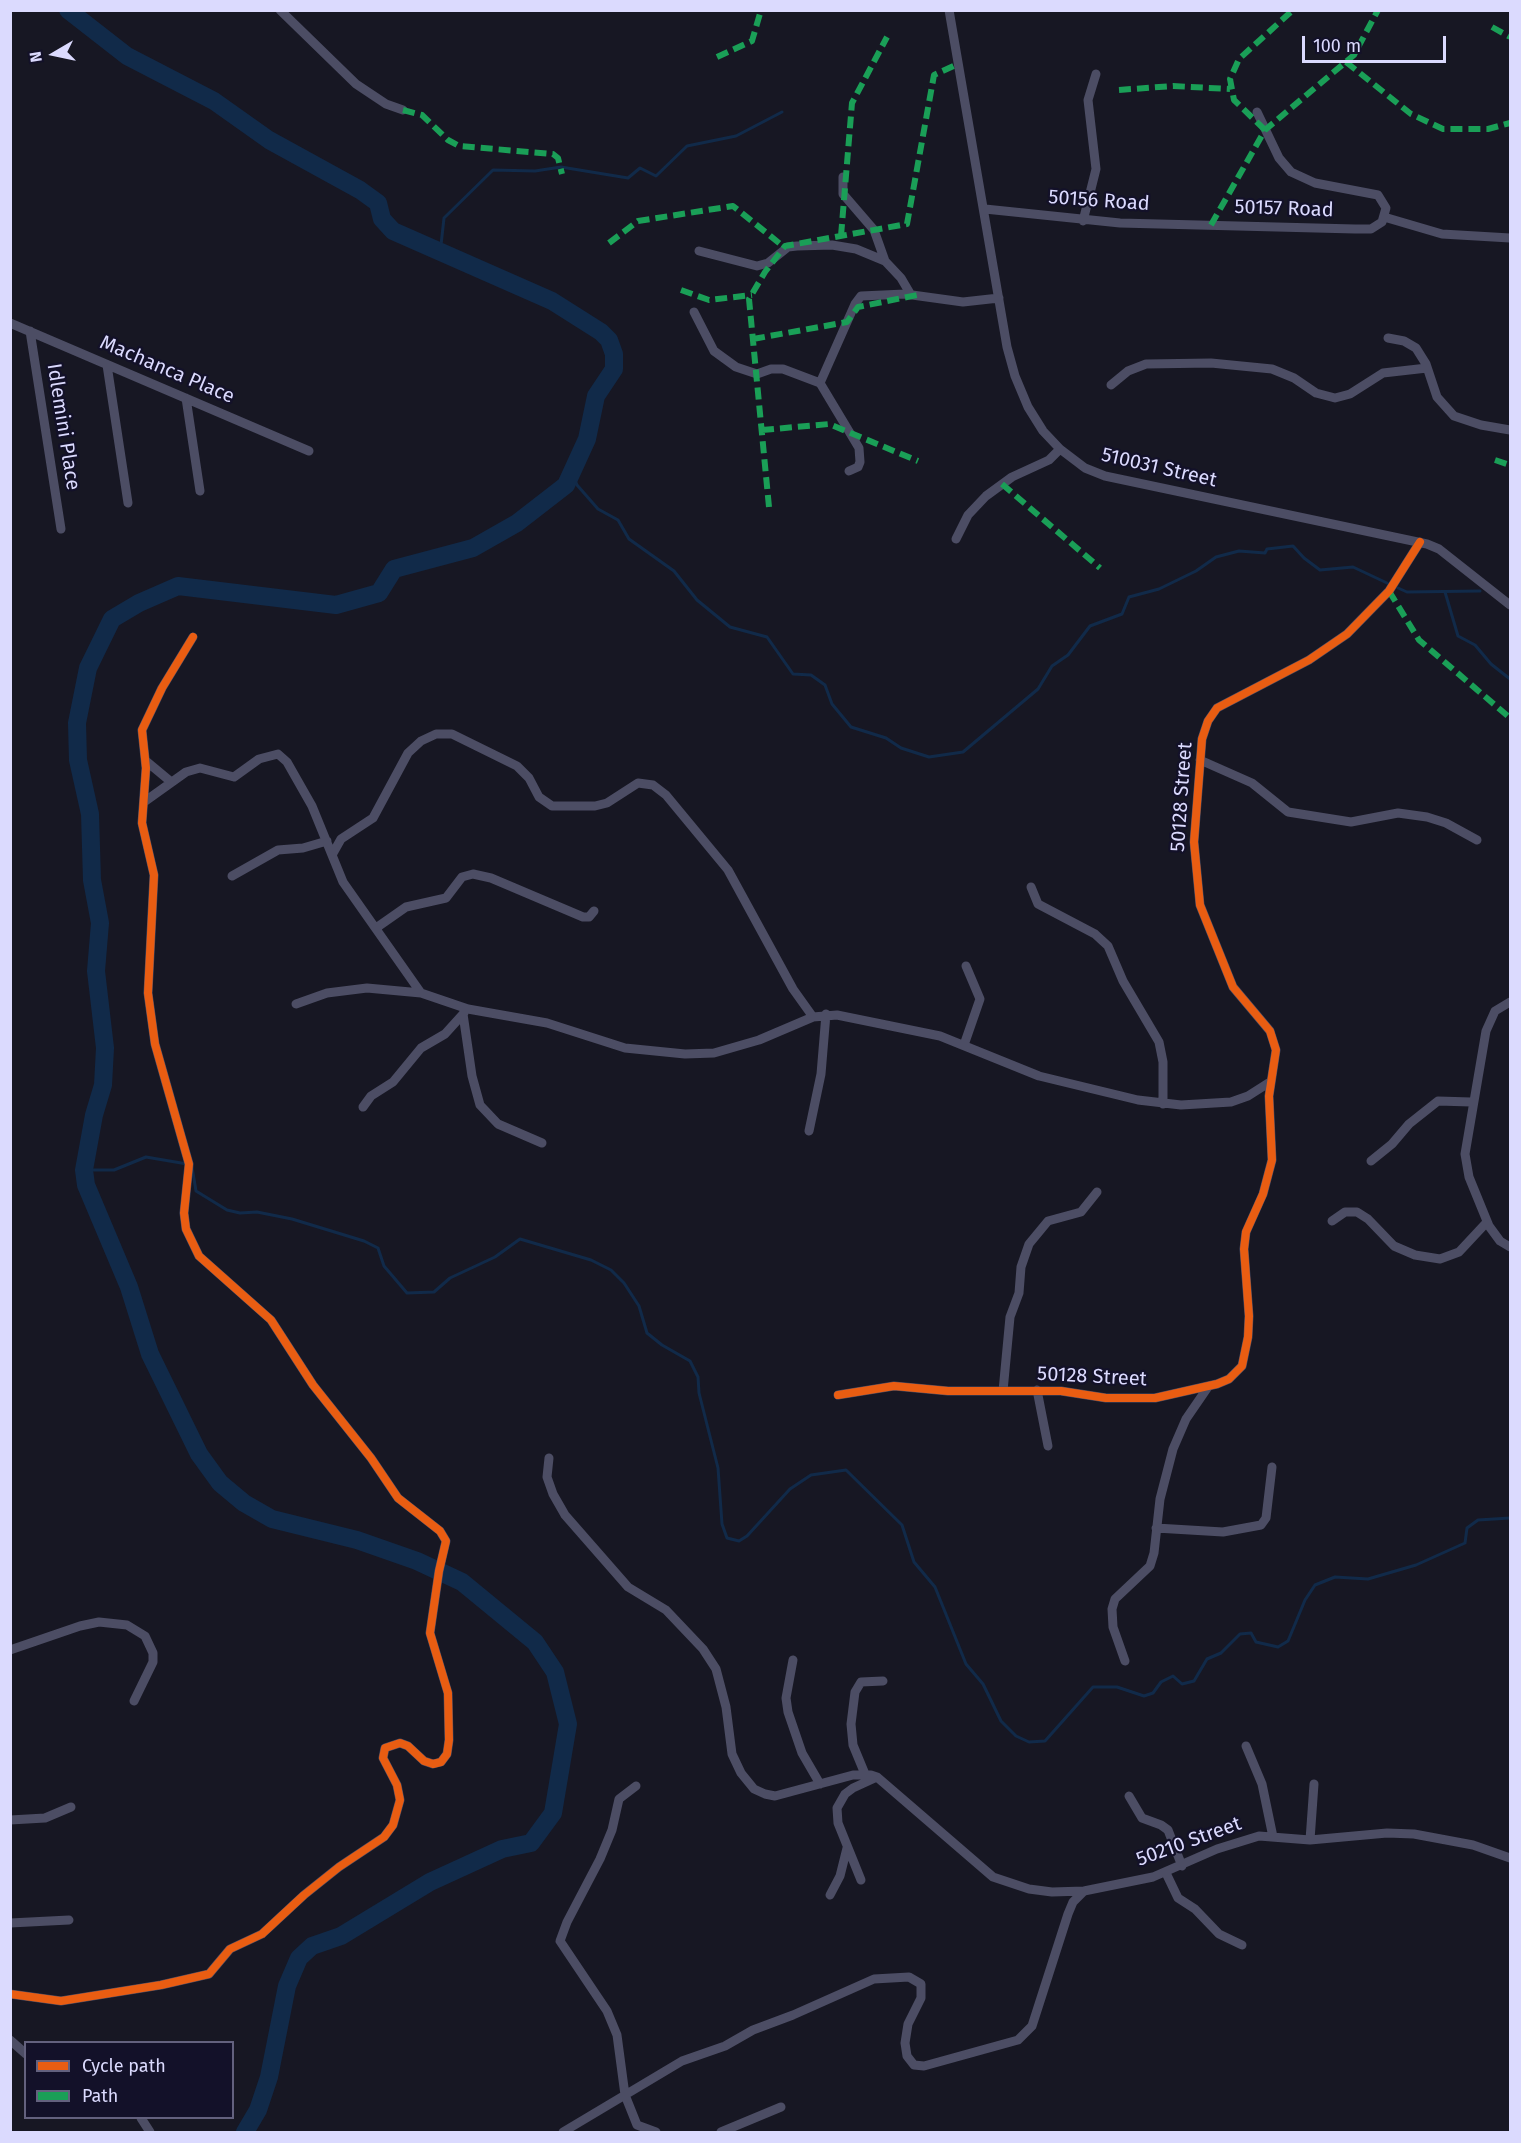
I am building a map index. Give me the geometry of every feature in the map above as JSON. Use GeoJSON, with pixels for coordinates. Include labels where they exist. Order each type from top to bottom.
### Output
{"type":"FeatureCollection","features":[{"type":"Feature","properties":{"kind":"street"},"geometry":{"type":"LineString","coordinates":[[280,10],[356,84],[386,104],[403,110]]}},
{"type":"Feature","properties":{"kind":"street","name":"510031 Street"},"geometry":{"type":"LineString","coordinates":[[949,10],[999,298],[1015,376],[1028,407],[1043,431],[1060,449],[1085,468],[1105,476],[1420,542],[1439,549],[1510,604]]}},
{"type":"Feature","properties":{"kind":"street"},"geometry":{"type":"LineString","coordinates":[[1083,221],[1096,169],[1088,100],[1096,74]]}},
{"type":"Feature","properties":{"kind":"street"},"geometry":{"type":"LineString","coordinates":[[1257,112],[1279,158],[1291,172],[1315,183],[1378,195],[1386,208],[1384,217],[1430,232],[1510,238]]}},
{"type":"Feature","properties":{"kind":"street"},"geometry":{"type":"LineString","coordinates":[[843,177],[843,194],[874,230],[885,261],[901,278],[911,295]]}},
{"type":"Feature","properties":{"kind":"street","name":"50156 Road"},"geometry":{"type":"LineString","coordinates":[[985,209],[1083,221],[1211,225]]}},
{"type":"Feature","properties":{"kind":"street","name":"50157 Road"},"geometry":{"type":"LineString","coordinates":[[1211,225],[1355,229],[1377,226],[1384,217]]}},
{"type":"Feature","properties":{"kind":"street"},"geometry":{"type":"LineString","coordinates":[[699,251],[758,266],[768,263],[788,247],[831,245],[856,249],[885,261]]}},
{"type":"Feature","properties":{"kind":"street"},"geometry":{"type":"LineString","coordinates":[[820,382],[855,304],[861,297],[889,293],[963,302],[999,298]]}},
{"type":"Feature","properties":{"kind":"street"},"geometry":{"type":"LineString","coordinates":[[694,312],[714,351],[736,367],[757,374],[771,369],[783,369],[820,382],[859,448],[858,467],[849,471]]}},
{"type":"Feature","properties":{"kind":"street","name":"Machanca Place"},"geometry":{"type":"LineString","coordinates":[[10,323],[309,451]]}},
{"type":"Feature","properties":{"kind":"street","name":"Idlemini Place"},"geometry":{"type":"LineString","coordinates":[[30,331],[61,529]]}},
{"type":"Feature","properties":{"kind":"street"},"geometry":{"type":"LineString","coordinates":[[1388,338],[1411,344],[1421,354],[1434,391],[1442,404],[1454,416],[1481,425],[1510,430]]}},
{"type":"Feature","properties":{"kind":"street"},"geometry":{"type":"LineString","coordinates":[[1111,385],[1128,371],[1146,364],[1211,363],[1272,369],[1294,378],[1316,393],[1335,398],[1350,394],[1383,374],[1427,368]]}},
{"type":"Feature","properties":{"kind":"street"},"geometry":{"type":"LineString","coordinates":[[107,365],[128,502]]}},
{"type":"Feature","properties":{"kind":"street"},"geometry":{"type":"LineString","coordinates":[[186,398],[200,491]]}},
{"type":"Feature","properties":{"kind":"street"},"geometry":{"type":"LineString","coordinates":[[956,539],[968,515],[986,496],[1012,477],[1048,460],[1060,449]]}},
{"type":"Feature","properties":{"kind":"street","name":"50128 Street"},"geometry":{"type":"LineString","coordinates":[[838,1395],[875,1387],[894,1386],[1003,1391],[1037,1390],[1125,1399],[1155,1398],[1208,1387],[1237,1373],[1245,1357],[1249,1316],[1244,1249],[1246,1232],[1263,1194],[1272,1161],[1270,1082],[1276,1061],[1274,1040],[1270,1031],[1233,987],[1200,905],[1194,850],[1204,729],[1217,708],[1309,660],[1347,634],[1389,591],[1420,542]]}},
{"type":"Feature","properties":{"kind":"street"},"geometry":{"type":"LineString","coordinates":[[10,1994],[61,2001],[161,1985],[209,1974],[230,1949],[262,1934],[304,1895],[388,1831],[398,1814],[400,1800],[397,1785],[383,1758],[385,1748],[400,1743],[408,1746],[424,1761],[433,1764],[441,1762],[447,1754],[449,1740],[448,1693],[430,1633],[446,1541],[440,1531],[398,1498],[371,1458],[313,1385],[271,1320],[199,1256],[186,1229],[184,1213],[189,1164],[155,1044],[148,993],[154,875],[142,823],[146,761],[142,741],[145,719],[194,637]]}},
{"type":"Feature","properties":{"kind":"street"},"geometry":{"type":"LineString","coordinates":[[332,855],[341,839],[373,818],[408,753],[421,741],[436,734],[452,734],[517,766],[530,778],[539,797],[552,806],[595,806],[607,803],[638,783],[653,785],[666,795],[728,870],[793,989],[813,1017]]}},
{"type":"Feature","properties":{"kind":"street"},"geometry":{"type":"LineString","coordinates":[[144,802],[170,781],[186,772],[200,768],[234,777],[259,759],[278,754],[286,762],[312,806],[343,882],[421,993]]}},
{"type":"Feature","properties":{"kind":"street"},"geometry":{"type":"LineString","coordinates":[[1200,760],[1252,783],[1288,812],[1351,822],[1398,813],[1427,817],[1446,823],[1477,840]]}},
{"type":"Feature","properties":{"kind":"street"},"geometry":{"type":"LineString","coordinates":[[146,761],[170,781]]}},
{"type":"Feature","properties":{"kind":"street"},"geometry":{"type":"LineString","coordinates":[[232,876],[278,850],[303,848],[327,841]]}},
{"type":"Feature","properties":{"kind":"street"},"geometry":{"type":"LineString","coordinates":[[376,928],[406,906],[446,898],[462,877],[473,874],[491,878],[583,917],[589,917],[594,911]]}},
{"type":"Feature","properties":{"kind":"street"},"geometry":{"type":"LineString","coordinates":[[1031,887],[1038,904],[1095,934],[1108,946],[1123,981],[1159,1042],[1163,1062],[1163,1104]]}},
{"type":"Feature","properties":{"kind":"street"},"geometry":{"type":"LineString","coordinates":[[964,1045],[979,1010],[980,999],[966,966]]}},
{"type":"Feature","properties":{"kind":"street"},"geometry":{"type":"LineString","coordinates":[[296,1004],[327,993],[366,988],[421,993],[465,1011],[547,1023],[625,1048],[686,1054],[729,1050],[826,1014],[849,1016],[921,1031],[964,1045],[1017,1069],[1057,1081],[1163,1104],[1231,1102],[1248,1096],[1270,1082]]}},
{"type":"Feature","properties":{"kind":"street"},"geometry":{"type":"LineString","coordinates":[[1510,1002],[1495,1011],[1489,1021],[1471,1102],[1466,1141],[1466,1164],[1487,1222],[1495,1235],[1510,1247]]}},
{"type":"Feature","properties":{"kind":"street"},"geometry":{"type":"LineString","coordinates":[[363,1107],[371,1096],[393,1082],[420,1048],[445,1034],[465,1011]]}},
{"type":"Feature","properties":{"kind":"street"},"geometry":{"type":"LineString","coordinates":[[465,1011],[471,1076],[480,1105],[498,1124],[542,1143]]}},
{"type":"Feature","properties":{"kind":"street"},"geometry":{"type":"LineString","coordinates":[[809,1131],[821,1074],[826,1014]]}},
{"type":"Feature","properties":{"kind":"street"},"geometry":{"type":"LineString","coordinates":[[1371,1161],[1392,1144],[1409,1124],[1438,1101],[1471,1102]]}},
{"type":"Feature","properties":{"kind":"street"},"geometry":{"type":"LineString","coordinates":[[1003,1391],[1010,1317],[1019,1293],[1021,1267],[1026,1250],[1043,1226],[1054,1219],[1081,1212],[1097,1192]]}},
{"type":"Feature","properties":{"kind":"street"},"geometry":{"type":"LineString","coordinates":[[1332,1221],[1346,1212],[1357,1212],[1368,1219],[1394,1246],[1415,1255],[1440,1259],[1459,1252],[1487,1222]]}},
{"type":"Feature","properties":{"kind":"street"},"geometry":{"type":"LineString","coordinates":[[1125,1661],[1113,1627],[1112,1610],[1120,1593],[1150,1566],[1160,1499],[1176,1440],[1186,1419],[1208,1387]]}},
{"type":"Feature","properties":{"kind":"street"},"geometry":{"type":"LineString","coordinates":[[1037,1390],[1048,1446]]}},
{"type":"Feature","properties":{"kind":"street","name":"50210 Street"},"geometry":{"type":"LineString","coordinates":[[549,1458],[548,1477],[553,1494],[565,1515],[628,1587],[666,1610],[703,1649],[716,1668],[726,1707],[732,1754],[741,1773],[754,1789],[775,1796],[865,1774],[877,1777],[993,1877],[1029,1889],[1053,1892],[1084,1891],[1166,1873],[1248,1838],[1273,1837],[1310,1840],[1387,1833],[1414,1834],[1473,1845],[1510,1858]]}},
{"type":"Feature","properties":{"kind":"street"},"geometry":{"type":"LineString","coordinates":[[1156,1528],[1223,1532],[1261,1525],[1266,1518],[1272,1467]]}},
{"type":"Feature","properties":{"kind":"street"},"geometry":{"type":"LineString","coordinates":[[10,1650],[80,1626],[99,1622],[127,1625],[145,1636],[153,1653],[153,1662],[134,1701]]}},
{"type":"Feature","properties":{"kind":"street"},"geometry":{"type":"LineString","coordinates":[[793,1660],[786,1698],[788,1712],[799,1745],[820,1784]]}},
{"type":"Feature","properties":{"kind":"street"},"geometry":{"type":"LineString","coordinates":[[865,1774],[853,1745],[851,1724],[855,1692],[861,1683],[883,1681]]}},
{"type":"Feature","properties":{"kind":"street"},"geometry":{"type":"LineString","coordinates":[[1246,1746],[1262,1784],[1273,1837]]}},
{"type":"Feature","properties":{"kind":"street"},"geometry":{"type":"LineString","coordinates":[[861,1881],[838,1823],[837,1808],[845,1794],[877,1777]]}},
{"type":"Feature","properties":{"kind":"street"},"geometry":{"type":"LineString","coordinates":[[1310,1840],[1314,1784]]}},
{"type":"Feature","properties":{"kind":"street"},"geometry":{"type":"LineString","coordinates":[[636,1786],[619,1799],[612,1830],[600,1859],[567,1922],[560,1941],[607,2012],[617,2035],[625,2095],[636,2125],[656,2133]]}},
{"type":"Feature","properties":{"kind":"street"},"geometry":{"type":"LineString","coordinates":[[1129,1796],[1142,1818],[1161,1824],[1168,1830],[1182,1866]]}},
{"type":"Feature","properties":{"kind":"street"},"geometry":{"type":"LineString","coordinates":[[10,1820],[45,1818],[71,1807]]}},
{"type":"Feature","properties":{"kind":"street"},"geometry":{"type":"LineString","coordinates":[[830,1894],[840,1876],[847,1848]]}},
{"type":"Feature","properties":{"kind":"street"},"geometry":{"type":"LineString","coordinates":[[1166,1873],[1178,1898],[1195,1909],[1219,1934],[1242,1945]]}},
{"type":"Feature","properties":{"kind":"street"},"geometry":{"type":"LineString","coordinates":[[563,2133],[682,2061],[725,2046],[753,2030],[793,2015],[874,1978],[909,1977],[921,1984],[921,1998],[905,2035],[905,2050],[914,2065],[924,2066],[1018,2040],[1032,2026],[1068,1914],[1073,1902],[1084,1891]]}},
{"type":"Feature","properties":{"kind":"street"},"geometry":{"type":"LineString","coordinates":[[10,1923],[69,1920]]}},
{"type":"Feature","properties":{"kind":"street"},"geometry":{"type":"LineString","coordinates":[[10,2040],[24,2052]]}},
{"type":"Feature","properties":{"kind":"street"},"geometry":{"type":"LineString","coordinates":[[721,2133],[782,2108]]}},
{"type":"Feature","properties":{"kind":"street"},"geometry":{"type":"LineString","coordinates":[[142,2119],[150,2133]]}},
{"type":"Feature","properties":{"kind":"waterway"},"geometry":{"type":"LineString","coordinates":[[68,10],[127,56],[214,101],[269,140],[360,190],[378,203],[382,219],[393,231],[552,301],[601,332],[609,340],[614,354],[614,369],[596,396],[587,439],[566,485],[517,523],[473,548],[394,569],[379,593],[336,605],[178,586],[139,603],[112,619],[88,668],[77,723],[78,760],[90,814],[92,880],[100,923],[96,971],[105,1048],[103,1085],[94,1115],[84,1170],[86,1185],[129,1287],[150,1354],[199,1454],[220,1483],[244,1503],[272,1519],[357,1540],[417,1561],[462,1582],[535,1642],[555,1672],[568,1724],[553,1813],[531,1843],[502,1849],[430,1882],[341,1936],[312,1946],[299,1958],[287,1986],[269,2077],[258,2110],[245,2132]]}},
{"type":"Feature","properties":{"kind":"waterway"},"geometry":{"type":"LineString","coordinates":[[440,254],[444,218],[493,170],[535,171],[561,167],[628,178],[640,168],[656,176],[687,146],[736,136],[782,112]]}},
{"type":"Feature","properties":{"kind":"waterway"},"geometry":{"type":"LineString","coordinates":[[571,470],[577,485],[598,509],[618,520],[629,539],[674,571],[697,600],[730,627],[767,637],[793,674],[811,675],[825,685],[832,704],[851,727],[886,738],[901,748],[929,757],[963,752],[1038,689],[1052,666],[1068,655],[1090,626],[1122,614],[1129,597],[1159,589],[1196,571],[1216,557],[1239,551],[1265,553],[1267,549],[1293,546],[1320,570],[1353,567],[1387,583]]}},
{"type":"Feature","properties":{"kind":"waterway"},"geometry":{"type":"LineString","coordinates":[[1398,588],[1407,592],[1480,591]]}},
{"type":"Feature","properties":{"kind":"waterway"},"geometry":{"type":"LineString","coordinates":[[1445,592],[1458,636],[1475,645],[1491,664],[1510,679]]}},
{"type":"Feature","properties":{"kind":"waterway"},"geometry":{"type":"LineString","coordinates":[[84,1170],[114,1170],[146,1157],[187,1164]]}},
{"type":"Feature","properties":{"kind":"waterway"},"geometry":{"type":"LineString","coordinates":[[192,1167],[196,1191],[227,1210],[240,1213],[257,1212],[292,1219],[364,1241],[378,1248],[384,1266],[407,1293],[434,1292],[450,1278],[495,1257],[520,1239],[591,1260],[611,1270],[624,1283],[639,1306],[647,1333],[662,1345],[690,1361],[698,1377],[699,1393],[718,1468],[722,1524],[727,1538],[739,1541],[747,1536],[790,1489],[811,1475],[846,1470],[902,1525],[914,1562],[935,1587],[966,1664],[983,1684],[1001,1721],[1016,1736],[1029,1742],[1045,1741],[1093,1687],[1117,1687],[1144,1696],[1153,1693],[1161,1682],[1173,1676],[1182,1684],[1194,1681],[1207,1659],[1221,1653],[1240,1634],[1251,1633],[1256,1642],[1278,1647],[1288,1641],[1305,1600],[1315,1585],[1335,1577],[1368,1579],[1416,1565],[1465,1543],[1467,1528],[1478,1520],[1510,1518]]}},
{"type":"Feature","properties":{"kind":"marked path"},"geometry":{"type":"LineString","coordinates":[[717,57],[752,41],[761,10]]}},
{"type":"Feature","properties":{"kind":"marked path"},"geometry":{"type":"LineString","coordinates":[[1265,130],[1234,100],[1230,79],[1239,59],[1293,10]]}},
{"type":"Feature","properties":{"kind":"marked path"},"geometry":{"type":"LineString","coordinates":[[1211,225],[1265,130],[1354,55],[1378,10]]}},
{"type":"Feature","properties":{"kind":"marked path"},"geometry":{"type":"LineString","coordinates":[[1492,27],[1510,37]]}},
{"type":"Feature","properties":{"kind":"marked path"},"geometry":{"type":"LineString","coordinates":[[841,236],[852,103],[887,37]]}},
{"type":"Feature","properties":{"kind":"marked path"},"geometry":{"type":"LineString","coordinates":[[1346,62],[1411,114],[1443,129],[1488,129],[1510,123]]}},
{"type":"Feature","properties":{"kind":"marked path"},"geometry":{"type":"LineString","coordinates":[[769,507],[749,299],[765,272],[785,246],[907,224],[934,75],[958,64]]}},
{"type":"Feature","properties":{"kind":"marked path"},"geometry":{"type":"LineString","coordinates":[[1119,90],[1173,86],[1230,89]]}},
{"type":"Feature","properties":{"kind":"marked path"},"geometry":{"type":"LineString","coordinates":[[403,110],[422,115],[448,140],[459,146],[553,154],[558,158],[562,174]]}},
{"type":"Feature","properties":{"kind":"marked path"},"geometry":{"type":"LineString","coordinates":[[609,243],[638,221],[733,206],[784,247]]}},
{"type":"Feature","properties":{"kind":"marked path"},"geometry":{"type":"LineString","coordinates":[[681,290],[709,300],[752,295]]}},
{"type":"Feature","properties":{"kind":"marked path"},"geometry":{"type":"LineString","coordinates":[[753,339],[847,322],[858,307],[917,295]]}},
{"type":"Feature","properties":{"kind":"marked path"},"geometry":{"type":"LineString","coordinates":[[762,430],[829,424],[918,461]]}},
{"type":"Feature","properties":{"kind":"marked path"},"geometry":{"type":"LineString","coordinates":[[1495,460],[1510,465]]}},
{"type":"Feature","properties":{"kind":"marked path"},"geometry":{"type":"LineString","coordinates":[[1002,484],[1100,568]]}},
{"type":"Feature","properties":{"kind":"marked path"},"geometry":{"type":"LineString","coordinates":[[1389,591],[1419,640],[1510,718]]}},
{"type":"Feature","properties":{"kind":"cycle path"},"geometry":{"type":"LineString","coordinates":[[838,1395],[894,1386],[948,1391],[1061,1391],[1106,1398],[1155,1398],[1217,1384],[1229,1379],[1242,1366],[1248,1337],[1249,1316],[1244,1249],[1246,1232],[1263,1194],[1272,1160],[1269,1096],[1276,1050],[1270,1031],[1233,987],[1200,905],[1194,842],[1202,739],[1208,721],[1217,708],[1309,660],[1347,634],[1389,591],[1420,542]]}},
{"type":"Feature","properties":{"kind":"cycle path"},"geometry":{"type":"LineString","coordinates":[[10,1994],[61,2001],[161,1985],[209,1974],[230,1949],[262,1934],[304,1895],[339,1867],[384,1837],[393,1825],[400,1800],[397,1785],[383,1758],[385,1748],[400,1743],[408,1746],[424,1761],[433,1764],[441,1762],[447,1754],[449,1740],[448,1693],[430,1633],[446,1541],[440,1531],[398,1498],[371,1458],[313,1385],[271,1320],[199,1256],[186,1229],[184,1213],[189,1164],[155,1044],[148,993],[154,875],[142,823],[146,768],[142,730],[162,688],[193,637]]}}]}
